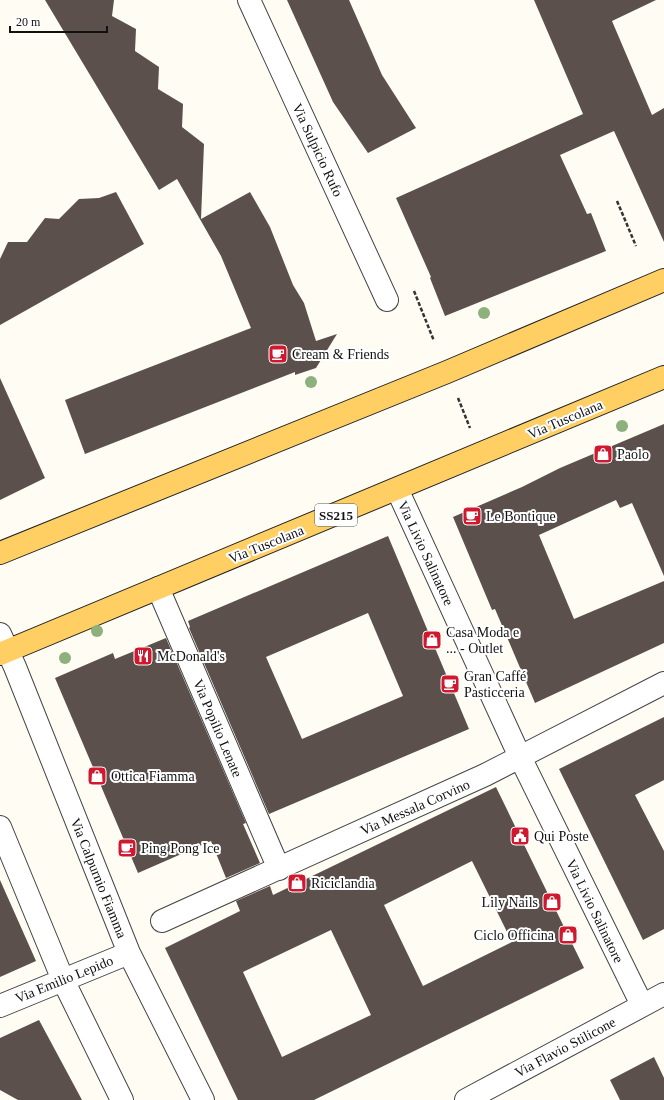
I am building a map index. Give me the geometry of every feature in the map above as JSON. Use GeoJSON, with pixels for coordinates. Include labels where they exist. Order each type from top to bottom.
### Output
{"type":"FeatureCollection","features":[{"type":"Feature","properties":{"kind":"main road"},"geometry":{"type":"LineString","coordinates":[[0,553],[447,372],[664,280]]}},
{"type":"Feature","properties":{"kind":"main road","name":"Via Tuscolana"},"geometry":{"type":"LineString","coordinates":[[3,646],[158,588],[397,490],[664,377]]}},
{"type":"Feature","properties":{"kind":"street","name":"Via Sulpicio Rufo"},"geometry":{"type":"LineString","coordinates":[[249,0],[386,300]]}},
{"type":"Feature","properties":{"kind":"street","name":"Via Livio Salinatore"},"geometry":{"type":"LineString","coordinates":[[397,490],[520,757],[642,1006]]}},
{"type":"Feature","properties":{"kind":"street","name":"Via Popilio Lenate"},"geometry":{"type":"LineString","coordinates":[[158,588],[278,869]]}},
{"type":"Feature","properties":{"kind":"street","name":"Via Calpurnio Fiamma"},"geometry":{"type":"LineString","coordinates":[[3,646],[129,953],[203,1100]]}},
{"type":"Feature","properties":{"kind":"street","name":"Via Messala Corvino"},"geometry":{"type":"LineString","coordinates":[[162,921],[448,792],[664,683]]}},
{"type":"Feature","properties":{"kind":"street"},"geometry":{"type":"LineString","coordinates":[[0,827],[62,980],[122,1100]]}},
{"type":"Feature","properties":{"kind":"street","name":"Via Emilio Lepido"},"geometry":{"type":"LineString","coordinates":[[0,1006],[129,953]]}},
{"type":"Feature","properties":{"kind":"street","name":"Via Flavio Stilicone"},"geometry":{"type":"LineString","coordinates":[[466,1100],[664,994]]}},
{"type":"Feature","properties":{"kind":"path"},"geometry":{"type":"LineString","coordinates":[[617,201],[636,246]]}},
{"type":"Feature","properties":{"kind":"path"},"geometry":{"type":"LineString","coordinates":[[416,294],[434,341]]}},
{"type":"Feature","properties":{"kind":"path"},"geometry":{"type":"LineString","coordinates":[[455,391],[472,432]]}},
{"type":"Feature","properties":{"kind":"building"},"geometry":{"type":"Polygon","coordinates":[[[45,0],[114,0],[112,16],[136,29],[135,51],[159,67],[158,89],[183,104],[182,127],[204,144],[201,219],[250,192],[270,227],[293,285],[304,303],[316,341],[337,334],[316,368],[295,375],[295,372],[85,454],[65,400],[251,328],[221,256],[177,179],[159,190],[45,0]]]}},
{"type":"Feature","properties":{"kind":"building"},"geometry":{"type":"Polygon","coordinates":[[[287,0],[349,0],[382,75],[416,128],[368,153],[333,102],[287,0]]]}},
{"type":"Feature","properties":{"kind":"building"},"geometry":{"type":"Polygon","coordinates":[[[534,0],[656,0],[612,21],[652,115],[664,108],[664,242],[614,131],[560,155],[587,214],[591,213],[606,251],[445,316],[430,278],[431,277],[396,198],[583,114],[534,0]]]}},
{"type":"Feature","properties":{"kind":"building"},"geometry":{"type":"Polygon","coordinates":[[[116,192],[144,244],[0,325],[0,259],[8,242],[27,242],[45,218],[59,219],[79,199],[99,198],[116,192]]]}},
{"type":"Feature","properties":{"kind":"building"},"geometry":{"type":"Polygon","coordinates":[[[0,378],[45,478],[0,500],[0,378]]]}},
{"type":"Feature","properties":{"kind":"building"},"geometry":{"type":"Polygon","coordinates":[[[664,424],[664,576],[632,503],[620,508],[616,500],[539,535],[574,619],[664,581],[664,643],[535,703],[495,609],[492,610],[453,517],[522,487],[560,468],[664,424]]]}},
{"type":"Feature","properties":{"kind":"building"},"geometry":{"type":"Polygon","coordinates":[[[388,536],[469,729],[269,814],[189,628],[188,621],[388,536]],[[368,613],[266,657],[302,739],[403,696],[368,613]]]}},
{"type":"Feature","properties":{"kind":"building"},"geometry":{"type":"Polygon","coordinates":[[[166,638],[246,823],[243,824],[260,863],[226,878],[211,841],[138,873],[55,678],[113,653],[115,659],[166,638]]]}},
{"type":"Feature","properties":{"kind":"building"},"geometry":{"type":"Polygon","coordinates":[[[664,717],[664,780],[635,795],[664,851],[664,929],[643,940],[559,769],[664,717]]]}},
{"type":"Feature","properties":{"kind":"building"},"geometry":{"type":"Polygon","coordinates":[[[496,787],[584,968],[314,1100],[238,1100],[165,948],[240,911],[236,901],[270,886],[273,895],[496,787]],[[472,861],[384,905],[423,986],[512,942],[472,861]],[[331,930],[243,972],[282,1057],[371,1015],[331,930]]]}},
{"type":"Feature","properties":{"kind":"building"},"geometry":{"type":"Polygon","coordinates":[[[0,880],[36,961],[0,977],[0,880]]]}},
{"type":"Feature","properties":{"kind":"building"},"geometry":{"type":"Polygon","coordinates":[[[39,1020],[82,1100],[18,1100],[0,1090],[0,1038],[39,1020]]]}},
{"type":"Feature","properties":{"kind":"building"},"geometry":{"type":"Polygon","coordinates":[[[654,1057],[664,1078],[664,1100],[620,1100],[610,1080],[654,1057]]]}},
{"type":"Feature","properties":{"kind":"place","name":"Cream & Friends"},"geometry":{"type":"Point","coordinates":[278,354]}},
{"type":"Feature","properties":{"kind":"place","name":"Paolo"},"geometry":{"type":"Point","coordinates":[603,454]}},
{"type":"Feature","properties":{"kind":"place","name":"Le Bontique"},"geometry":{"type":"Point","coordinates":[472,516]}},
{"type":"Feature","properties":{"kind":"place","name":"Casa Moda e ... - Outlet"},"geometry":{"type":"Point","coordinates":[432,640]}},
{"type":"Feature","properties":{"kind":"place","name":"McDonald's"},"geometry":{"type":"Point","coordinates":[143,656]}},
{"type":"Feature","properties":{"kind":"place","name":"Gran Caffé Pasticceria"},"geometry":{"type":"Point","coordinates":[450,684]}},
{"type":"Feature","properties":{"kind":"place","name":"Ottica Fiamma"},"geometry":{"type":"Point","coordinates":[97,776]}},
{"type":"Feature","properties":{"kind":"place","name":"Qui Poste"},"geometry":{"type":"Point","coordinates":[520,836]}},
{"type":"Feature","properties":{"kind":"place","name":"Ping Pong Ice"},"geometry":{"type":"Point","coordinates":[127,848]}},
{"type":"Feature","properties":{"kind":"place","name":"Riciclandia"},"geometry":{"type":"Point","coordinates":[297,883]}},
{"type":"Feature","properties":{"kind":"place","name":"Lily Nails"},"geometry":{"type":"Point","coordinates":[552,902]}},
{"type":"Feature","properties":{"kind":"place","name":"Ciclo Officina"},"geometry":{"type":"Point","coordinates":[568,935]}}]}
